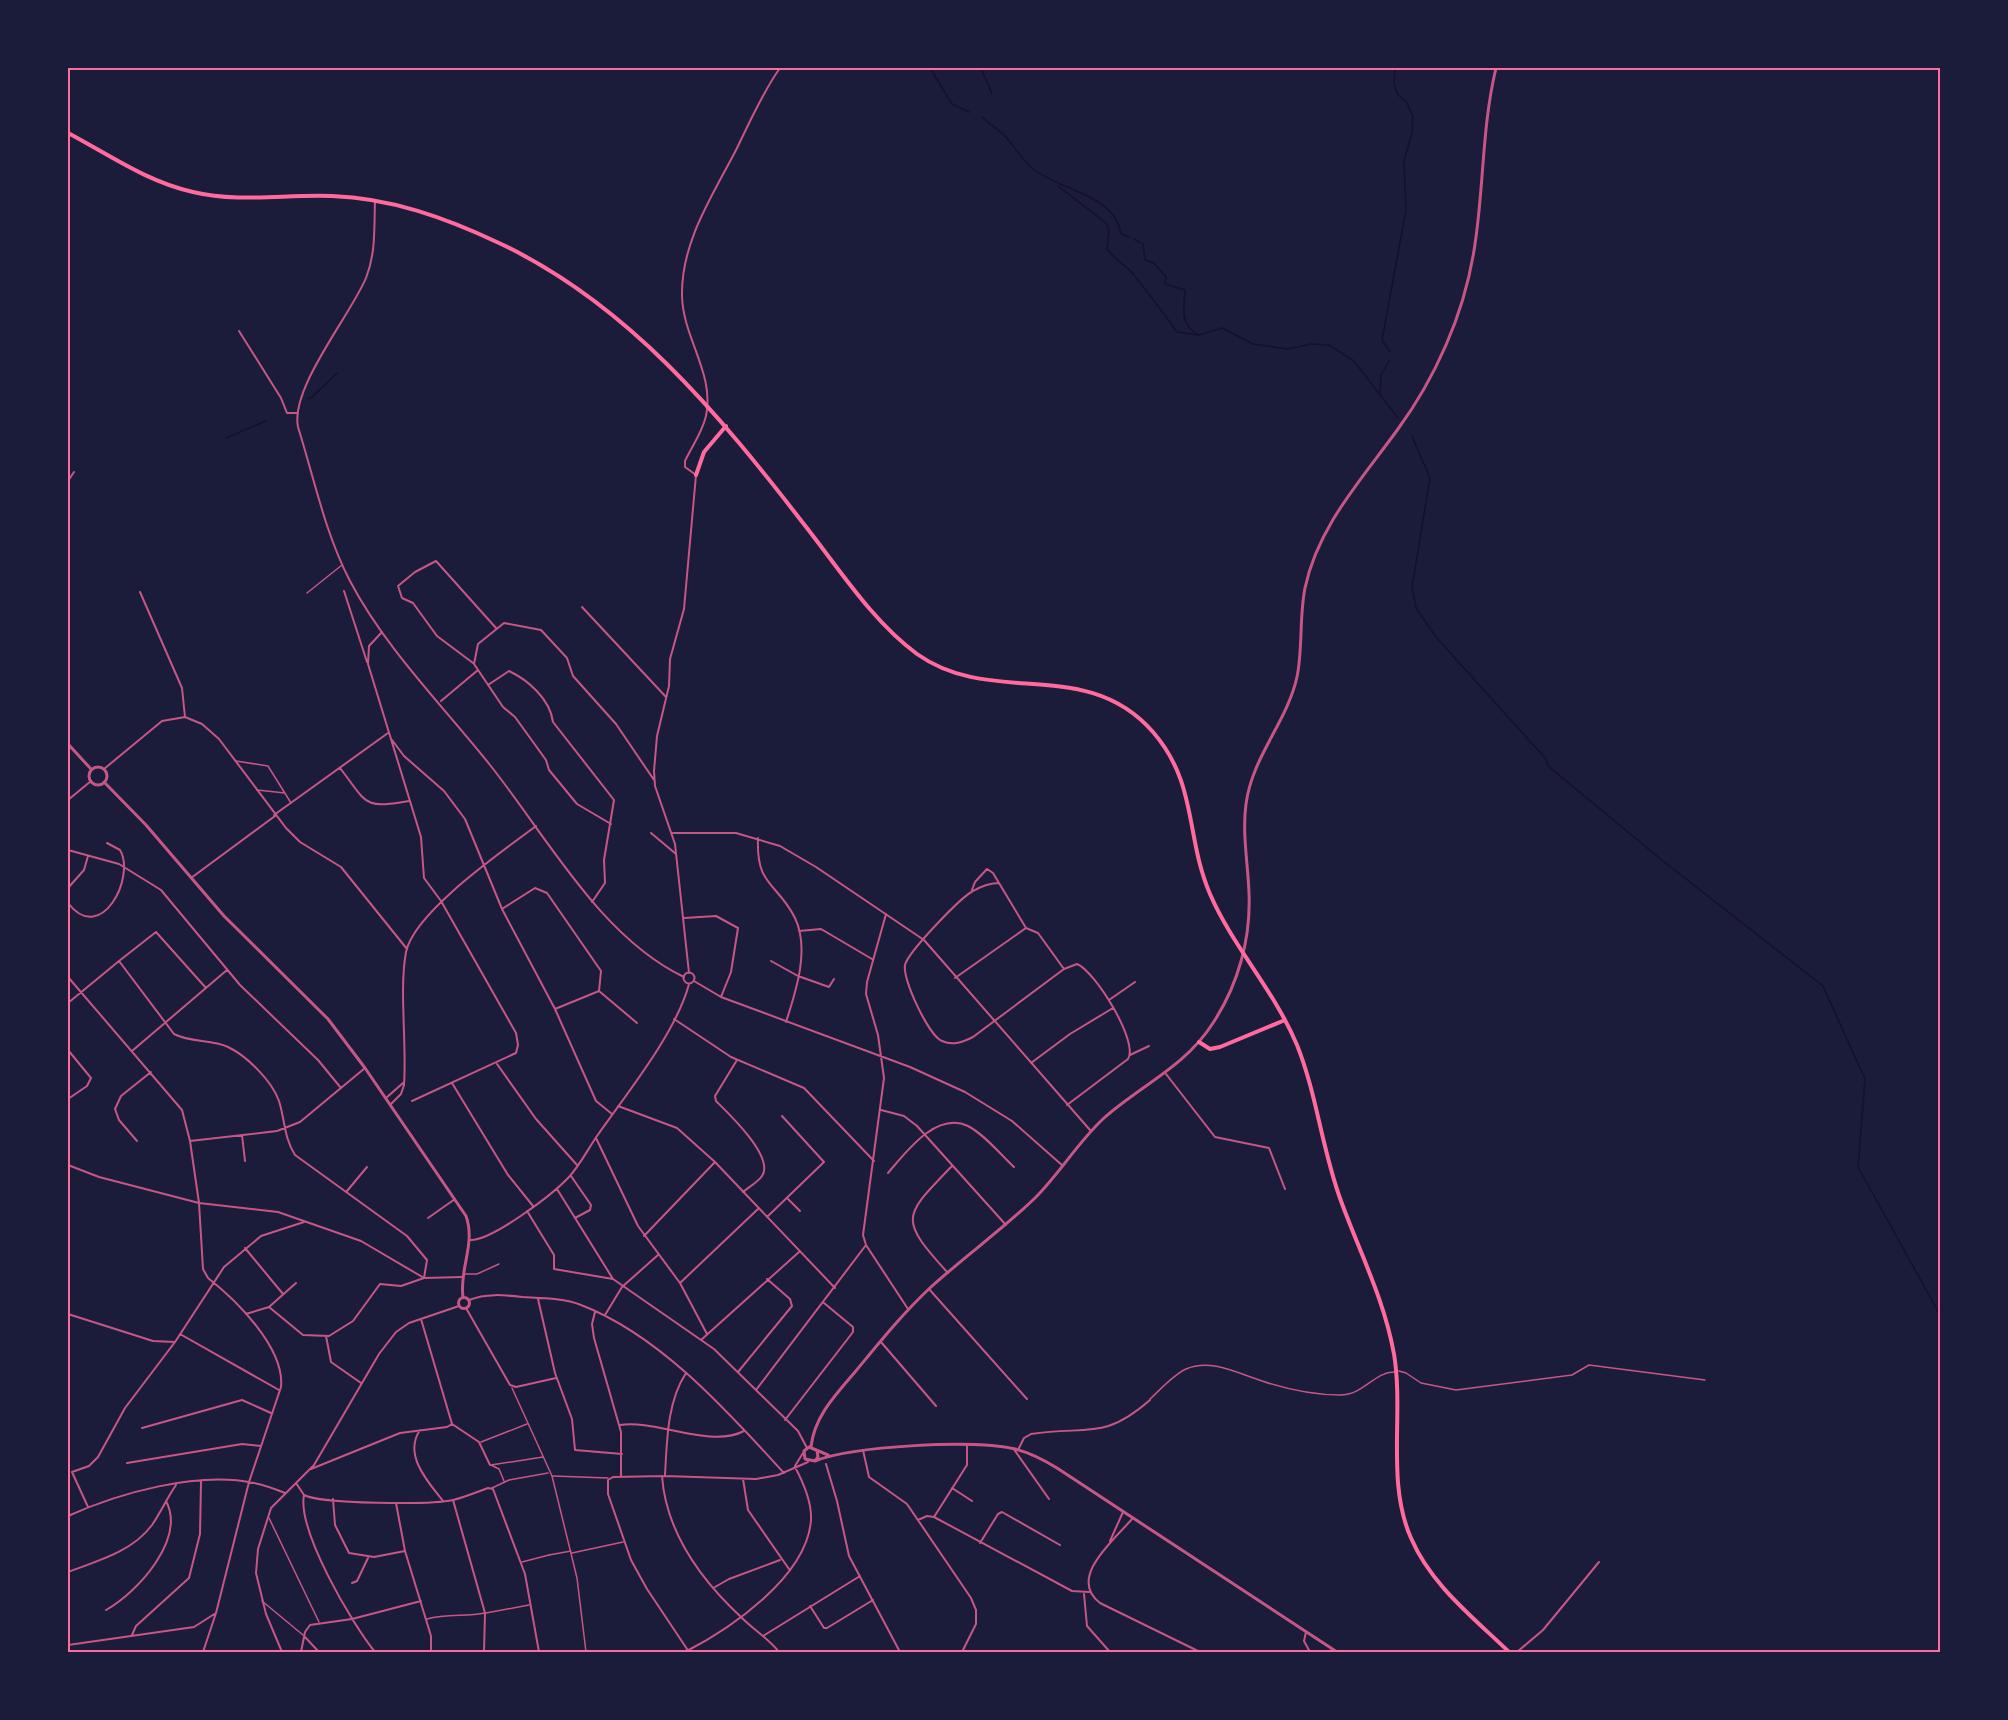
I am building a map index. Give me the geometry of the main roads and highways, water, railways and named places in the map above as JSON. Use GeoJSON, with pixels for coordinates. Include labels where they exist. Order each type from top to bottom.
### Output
{"type":"FeatureCollection","features":[{"type":"Feature","properties":{"kind":"main road"},"geometry":{"type":"LineString","coordinates":[[68,133],[154,180],[197,193],[244,198],[326,196],[375,201],[413,209],[501,243],[587,296],[655,351],[716,414],[876,615],[898,639],[931,663],[980,681],[1059,685],[1084,689],[1111,699],[1137,716],[1157,737],[1177,766],[1188,799],[1200,866],[1214,903],[1262,978],[1285,1020],[1304,1065],[1341,1201],[1385,1314],[1395,1360],[1397,1383],[1400,1492],[1410,1537],[1447,1591],[1509,1653]]}},
{"type":"Feature","properties":{"kind":"main road"},"geometry":{"type":"LineString","coordinates":[[696,475],[704,452],[726,426]]}},
{"type":"Feature","properties":{"kind":"main road"},"geometry":{"type":"LineString","coordinates":[[1199,1042],[1210,1049],[1220,1047],[1285,1020]]}},
{"type":"Feature","properties":{"kind":"waterway"},"geometry":{"type":"LineString","coordinates":[[930,68],[952,104],[969,112]]}},
{"type":"Feature","properties":{"kind":"waterway"},"geometry":{"type":"LineString","coordinates":[[981,68],[992,94]]}},
{"type":"Feature","properties":{"kind":"waterway"},"geometry":{"type":"LineString","coordinates":[[1390,352],[1382,340],[1406,210],[1404,161],[1412,133],[1413,116],[1406,101],[1398,95],[1394,84],[1395,68]]}},
{"type":"Feature","properties":{"kind":"waterway"},"geometry":{"type":"LineString","coordinates":[[982,117],[1003,134],[1033,169],[1098,202],[1109,210],[1117,221],[1121,234],[1130,237]]}},
{"type":"Feature","properties":{"kind":"waterway"},"geometry":{"type":"LineString","coordinates":[[1058,186],[1106,223],[1109,231],[1107,249],[1134,275],[1177,332],[1197,335]]}},
{"type":"Feature","properties":{"kind":"waterway"},"geometry":{"type":"LineString","coordinates":[[1134,239],[1143,244],[1145,260],[1154,263],[1166,277],[1165,284],[1185,290],[1184,316],[1188,327],[1193,331],[1199,335],[1222,328],[1253,344],[1288,349],[1311,344],[1329,345],[1354,361],[1398,418]]}},
{"type":"Feature","properties":{"kind":"waterway"},"geometry":{"type":"LineString","coordinates":[[1380,393],[1381,375],[1389,361]]}},
{"type":"Feature","properties":{"kind":"waterway"},"geometry":{"type":"LineString","coordinates":[[307,398],[311,398],[337,373]]}},
{"type":"Feature","properties":{"kind":"waterway"},"geometry":{"type":"LineString","coordinates":[[226,438],[266,421]]}},
{"type":"Feature","properties":{"kind":"waterway"},"geometry":{"type":"LineString","coordinates":[[1412,436],[1430,478],[1412,587],[1416,608],[1436,637],[1546,759],[1548,766],[1663,861],[1823,986],[1865,1079],[1858,1167],[1940,1315]]}}]}
